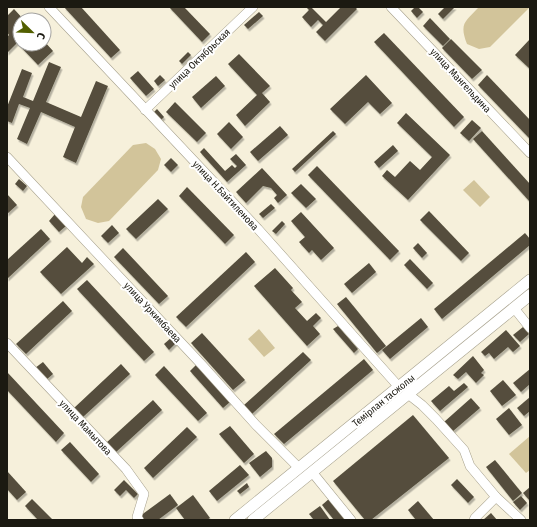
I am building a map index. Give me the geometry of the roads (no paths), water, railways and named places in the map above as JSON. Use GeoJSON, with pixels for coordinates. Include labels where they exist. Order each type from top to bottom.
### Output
{"type":"FeatureCollection","features":[{"type":"Feature","properties":{"kind":"main road","name":"Темірлан тасжолы"},"geometry":{"type":"LineString","coordinates":[[235,520],[530,280]]}},
{"type":"Feature","properties":{"kind":"main road","name":"Темірлан тасжолы"},"geometry":{"type":"LineString","coordinates":[[253,520],[530,295]]}},
{"type":"Feature","properties":{"kind":"street","name":"улица Н.Байтиленова"},"geometry":{"type":"LineString","coordinates":[[49,7],[258,229],[399,387]]}},
{"type":"Feature","properties":{"kind":"street","name":"улица Октябрьская"},"geometry":{"type":"LineString","coordinates":[[145,110],[253,7]]}},
{"type":"Feature","properties":{"kind":"street","name":"улица Мангельдина"},"geometry":{"type":"LineString","coordinates":[[391,7],[530,153]]}},
{"type":"Feature","properties":{"kind":"street","name":"улица Уркимбаева"},"geometry":{"type":"LineString","coordinates":[[7,157],[202,364],[256,425],[299,468]]}},
{"type":"Feature","properties":{"kind":"street"},"geometry":{"type":"LineString","coordinates":[[514,308],[530,328]]}},
{"type":"Feature","properties":{"kind":"street","name":"улица Мамытова"},"geometry":{"type":"LineString","coordinates":[[7,343],[126,469],[144,494],[137,517],[139,520]]}},
{"type":"Feature","properties":{"kind":"street"},"geometry":{"type":"LineString","coordinates":[[408,394],[422,405],[464,450],[470,466],[496,498],[521,520]]}},
{"type":"Feature","properties":{"kind":"street"},"geometry":{"type":"LineString","coordinates":[[312,472],[351,520]]}},
{"type":"Feature","properties":{"kind":"street"},"geometry":{"type":"LineString","coordinates":[[474,520],[496,498]]}}]}
